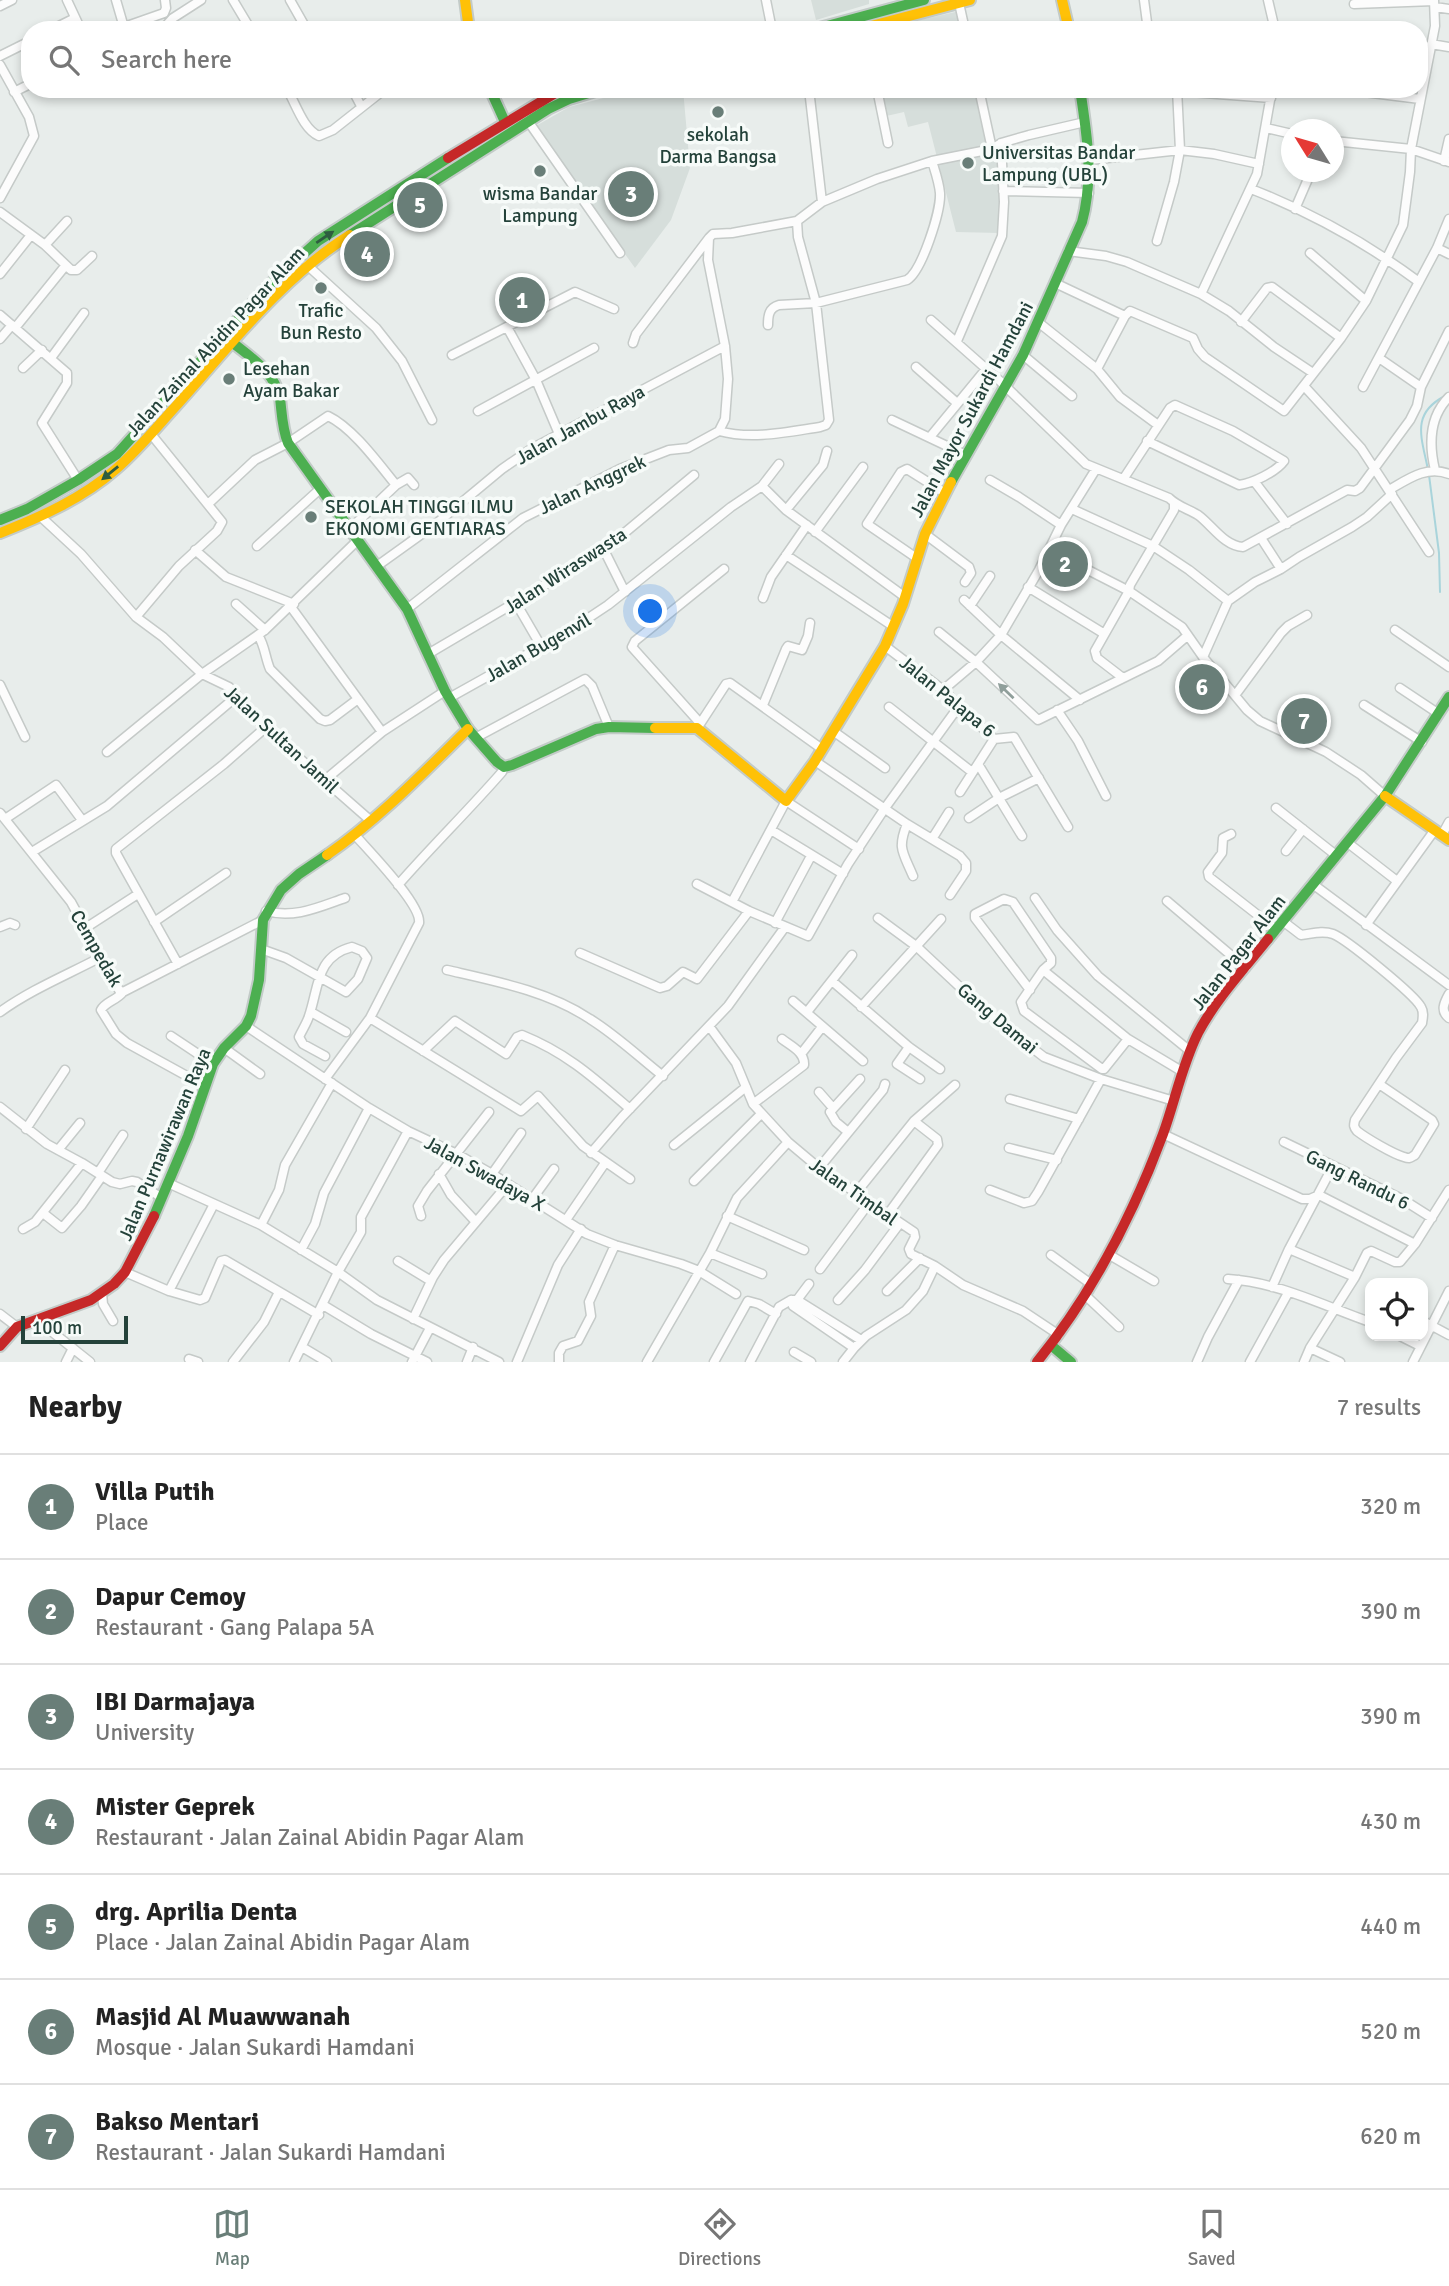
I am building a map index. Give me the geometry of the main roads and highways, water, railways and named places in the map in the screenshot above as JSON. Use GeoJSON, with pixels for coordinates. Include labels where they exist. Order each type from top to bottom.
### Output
{"type":"FeatureCollection","features":[{"type":"Feature","properties":{"kind":"main road"},"geometry":{"type":"LineString","coordinates":[[464,0],[468,21]]}},
{"type":"Feature","properties":{"kind":"main road"},"geometry":{"type":"LineString","coordinates":[[846,21],[924,0]]}},
{"type":"Feature","properties":{"kind":"main road"},"geometry":{"type":"LineString","coordinates":[[1062,0],[1067,21]]}},
{"type":"Feature","properties":{"kind":"main road"},"geometry":{"type":"LineString","coordinates":[[891,21],[965,1]]}},
{"type":"Feature","properties":{"kind":"main road"},"geometry":{"type":"LineString","coordinates":[[495,98],[505,122]]}},
{"type":"Feature","properties":{"kind":"main road","name":"Jalan Zainal Abidin Pagar Alam"},"geometry":{"type":"LineString","coordinates":[[467,153],[505,122],[546,98]]}},
{"type":"Feature","properties":{"kind":"main road","name":"Jalan Zainal Abidin Pagar Alam"},"geometry":{"type":"LineString","coordinates":[[0,520],[27,509],[78,480],[117,453],[290,265],[318,241],[357,223],[467,153],[572,98]]}},
{"type":"Feature","properties":{"kind":"main road","name":"Jalan Mayor Sukardi Hamdani"},"geometry":{"type":"LineString","coordinates":[[468,729],[497,762],[504,766],[512,765],[588,731],[609,727],[698,726],[786,801],[815,761],[885,646],[905,597],[925,534],[966,454],[1023,355],[1082,222],[1089,193],[1090,160],[1081,98]]}},
{"type":"Feature","properties":{"kind":"main road","name":"Jalan Zainal Abidin Pagar Alam"},"geometry":{"type":"LineString","coordinates":[[0,533],[40,516],[92,488],[127,460],[307,265],[357,223]]}},
{"type":"Feature","properties":{"kind":"main road"},"geometry":{"type":"LineString","coordinates":[[233,343],[259,364],[273,380],[279,397],[283,432],[288,443],[407,609],[447,694],[468,729]]}},
{"type":"Feature","properties":{"kind":"main road","name":"Jalan Pagar Alam"},"geometry":{"type":"LineString","coordinates":[[1037,1362],[1052,1346],[1088,1289],[1132,1209],[1163,1134],[1190,1051],[1212,1012],[1385,796],[1449,697]]}},
{"type":"Feature","properties":{"kind":"main road","name":"Jalan Purnawirawan Raya"},"geometry":{"type":"LineString","coordinates":[[0,1346],[17,1327],[91,1300],[125,1272],[139,1251],[168,1184],[213,1063],[246,1026],[251,1016],[257,991],[265,916],[281,890],[299,874],[355,835],[468,729]]}},
{"type":"Feature","properties":{"kind":"main road"},"geometry":{"type":"LineString","coordinates":[[1385,796],[1442,835]]}},
{"type":"Feature","properties":{"kind":"main road"},"geometry":{"type":"LineString","coordinates":[[1052,1346],[1071,1362]]}},
{"type":"Feature","properties":{"kind":"waterway"},"geometry":{"type":"LineString","coordinates":[[1428,470],[1421,428],[1423,419],[1434,403],[1445,396]]}},
{"type":"Feature","properties":{"kind":"waterway"},"geometry":{"type":"LineString","coordinates":[[1429,475],[1439,553],[1440,592]]}},
{"type":"Feature","properties":{"kind":"place","name":"sekolah Darma Bangsa"},"geometry":{"type":"Point","coordinates":[718,112]}},
{"type":"Feature","properties":{"kind":"place","name":"Universitas Bandar Lampung (UBL)"},"geometry":{"type":"Point","coordinates":[968,163]}},
{"type":"Feature","properties":{"kind":"place","name":"wisma Bandar Lampung"},"geometry":{"type":"Point","coordinates":[540,171]}},
{"type":"Feature","properties":{"kind":"place","name":"IBI Darmajaya"},"geometry":{"type":"Point","coordinates":[631,194]}},
{"type":"Feature","properties":{"kind":"place","name":"drg. Aprilia Denta"},"geometry":{"type":"Point","coordinates":[420,205]}},
{"type":"Feature","properties":{"kind":"place","name":"Mister Geprek"},"geometry":{"type":"Point","coordinates":[367,254]}},
{"type":"Feature","properties":{"kind":"place","name":"Trafic Bun Resto"},"geometry":{"type":"Point","coordinates":[321,288]}},
{"type":"Feature","properties":{"kind":"place","name":"Villa Putih"},"geometry":{"type":"Point","coordinates":[522,300]}},
{"type":"Feature","properties":{"kind":"place","name":"Lesehan Ayam Bakar"},"geometry":{"type":"Point","coordinates":[229,379]}},
{"type":"Feature","properties":{"kind":"place","name":"SEKOLAH TINGGI ILMU EKONOMI GENTIARAS"},"geometry":{"type":"Point","coordinates":[311,517]}},
{"type":"Feature","properties":{"kind":"place","name":"Dapur Cemoy"},"geometry":{"type":"Point","coordinates":[1065,564]}},
{"type":"Feature","properties":{"kind":"place","name":"Masjid Al Muawwanah"},"geometry":{"type":"Point","coordinates":[1202,687]}},
{"type":"Feature","properties":{"kind":"place","name":"Bakso Mentari"},"geometry":{"type":"Point","coordinates":[1304,721]}}]}
